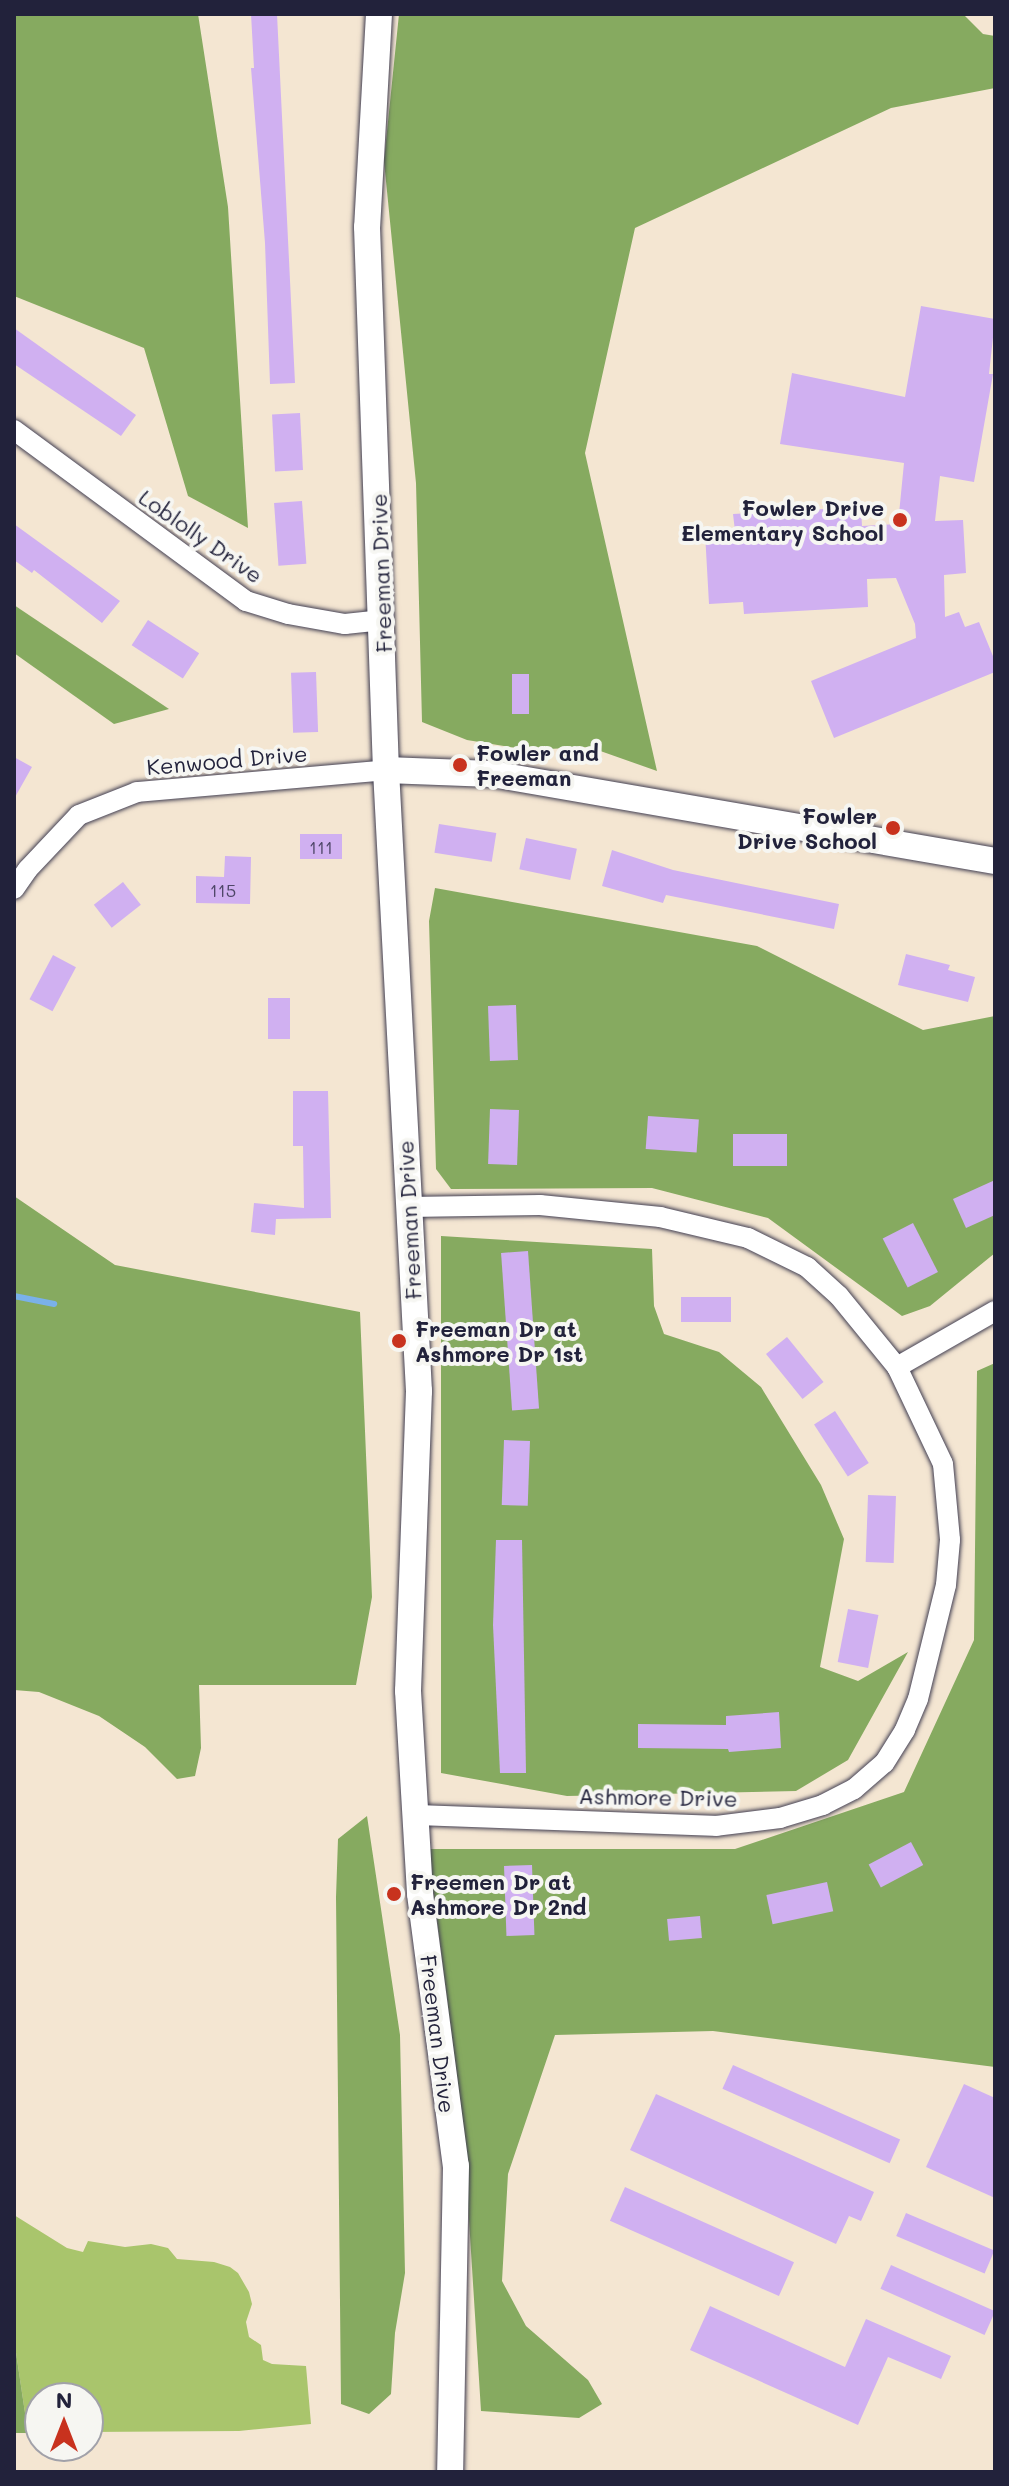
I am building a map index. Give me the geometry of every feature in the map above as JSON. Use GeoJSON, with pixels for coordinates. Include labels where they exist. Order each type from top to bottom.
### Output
{"type":"FeatureCollection","features":[{"type":"Feature","properties":{"kind":"street","name":"Freeman Drive"},"geometry":{"type":"LineString","coordinates":[[379,14],[367,227],[386,770],[419,1391],[408,1691],[413,1815],[457,2179],[450,2472]]}},
{"type":"Feature","properties":{"kind":"street","name":"Loblolly Drive"},"geometry":{"type":"LineString","coordinates":[[14,430],[246,601],[288,614],[345,624],[383,620]]}},
{"type":"Feature","properties":{"kind":"street"},"geometry":{"type":"LineString","coordinates":[[386,770],[492,774],[995,861]]}},
{"type":"Feature","properties":{"kind":"street","name":"Kenwood Drive"},"geometry":{"type":"LineString","coordinates":[[14,889],[21,864],[79,815],[137,792],[386,770]]}},
{"type":"Feature","properties":{"kind":"street","name":"Ashmore Drive"},"geometry":{"type":"LineString","coordinates":[[408,1207],[540,1205],[599,1208],[660,1217],[748,1238],[807,1267],[839,1296],[897,1367],[943,1464],[949,1501],[950,1540],[946,1585],[929,1664],[905,1730],[884,1763],[854,1789],[823,1805],[780,1818],[716,1826],[413,1815]]}},
{"type":"Feature","properties":{"kind":"street"},"geometry":{"type":"LineString","coordinates":[[897,1367],[995,1311]]}},
{"type":"Feature","properties":{"kind":"green space"},"geometry":{"type":"Polygon","coordinates":[[[14,14],[198,14],[228,207],[248,528],[188,496],[144,348],[14,296],[14,14]]]}},
{"type":"Feature","properties":{"kind":"green space"},"geometry":{"type":"Polygon","coordinates":[[[399,14],[963,14],[983,34],[995,36],[995,88],[891,108],[635,228],[585,453],[657,771],[589,747],[528,750],[467,740],[422,722],[416,483],[384,161],[399,14]]]}},
{"type":"Feature","properties":{"kind":"green space"},"geometry":{"type":"Polygon","coordinates":[[[14,605],[169,709],[114,724],[14,653],[14,605]]]}},
{"type":"Feature","properties":{"kind":"green space"},"geometry":{"type":"Polygon","coordinates":[[[435,888],[757,946],[923,1030],[995,1016],[995,1253],[930,1306],[902,1316],[768,1218],[652,1188],[451,1189],[436,1169],[429,921],[435,888]]]}},
{"type":"Feature","properties":{"kind":"green space"},"geometry":{"type":"Polygon","coordinates":[[[14,1196],[115,1265],[360,1312],[372,1597],[356,1685],[199,1685],[201,1748],[195,1776],[177,1779],[145,1747],[99,1716],[39,1692],[14,1690],[14,1196]]]}},
{"type":"Feature","properties":{"kind":"green space"},"geometry":{"type":"Polygon","coordinates":[[[441,1236],[652,1249],[654,1306],[664,1334],[719,1352],[761,1387],[821,1485],[844,1539],[820,1667],[858,1681],[908,1652],[848,1760],[796,1791],[567,1796],[441,1773],[441,1236]]]}},
{"type":"Feature","properties":{"kind":"green space"},"geometry":{"type":"Polygon","coordinates":[[[995,1363],[995,2067],[713,2031],[555,2035],[508,2174],[502,2281],[526,2326],[588,2380],[602,2404],[579,2418],[481,2411],[463,2124],[428,1849],[735,1849],[904,1792],[974,1640],[977,1371],[995,1363]]]}},
{"type":"Feature","properties":{"kind":"green space"},"geometry":{"type":"Polygon","coordinates":[[[367,1816],[400,2035],[405,2273],[395,2333],[391,2394],[369,2414],[341,2404],[336,1897],[338,1839],[367,1816]]]}},
{"type":"Feature","properties":{"kind":"green space"},"geometry":{"type":"Polygon","coordinates":[[[14,2215],[67,2248],[83,2252],[88,2241],[125,2247],[151,2244],[168,2248],[177,2259],[214,2262],[238,2273],[252,2304],[246,2322],[249,2337],[261,2345],[263,2360],[272,2364],[306,2366],[311,2424],[239,2431],[104,2432],[104,2382],[24,2382],[24,2406],[14,2339],[14,2215]]]}},
{"type":"Feature","properties":{"kind":"green space"},"geometry":{"type":"Polygon","coordinates":[[[14,2339],[24,2406],[24,2433],[14,2433],[14,2339]]]}},
{"type":"Feature","properties":{"kind":"building"},"geometry":{"type":"Polygon","coordinates":[[[251,14],[277,14],[295,383],[270,384],[265,243],[251,68],[254,68],[251,14]]]}},
{"type":"Feature","properties":{"kind":"building"},"geometry":{"type":"Polygon","coordinates":[[[921,306],[995,319],[989,374],[993,374],[974,482],[940,476],[935,521],[963,520],[966,573],[944,575],[945,617],[959,612],[965,627],[979,622],[995,661],[995,672],[834,738],[811,681],[916,638],[915,624],[896,578],[867,579],[868,607],[744,614],[743,602],[709,604],[705,533],[735,531],[733,514],[861,507],[862,526],[898,524],[904,463],[780,444],[792,373],[905,397],[921,306]]]}},
{"type":"Feature","properties":{"kind":"building"},"geometry":{"type":"Polygon","coordinates":[[[14,328],[136,415],[121,436],[14,364],[14,328]]]}},
{"type":"Feature","properties":{"kind":"building"},"geometry":{"type":"Polygon","coordinates":[[[300,413],[303,470],[275,471],[272,414],[300,413]]]}},
{"type":"Feature","properties":{"kind":"building"},"geometry":{"type":"Polygon","coordinates":[[[302,501],[306,564],[278,566],[274,503],[302,501]]]}},
{"type":"Feature","properties":{"kind":"building"},"geometry":{"type":"Polygon","coordinates":[[[14,524],[120,601],[102,623],[34,570],[32,573],[14,560],[14,524]]]}},
{"type":"Feature","properties":{"kind":"building"},"geometry":{"type":"Polygon","coordinates":[[[148,620],[199,653],[183,678],[132,645],[148,620]]]}},
{"type":"Feature","properties":{"kind":"building"},"geometry":{"type":"Polygon","coordinates":[[[316,672],[318,732],[293,733],[291,673],[316,672]]]}},
{"type":"Feature","properties":{"kind":"building"},"geometry":{"type":"Polygon","coordinates":[[[512,674],[529,674],[529,714],[512,714],[512,674]]]}},
{"type":"Feature","properties":{"kind":"building"},"geometry":{"type":"Polygon","coordinates":[[[14,757],[32,767],[14,799],[14,757]]]}},
{"type":"Feature","properties":{"kind":"building"},"geometry":{"type":"Polygon","coordinates":[[[439,824],[496,833],[492,862],[434,853],[439,824]]]}},
{"type":"Feature","properties":{"kind":"building"},"geometry":{"type":"Polygon","coordinates":[[[300,834],[342,834],[342,859],[300,859],[300,834]]]}},
{"type":"Feature","properties":{"kind":"building"},"geometry":{"type":"Polygon","coordinates":[[[526,838],[577,849],[570,880],[519,869],[526,838]]]}},
{"type":"Feature","properties":{"kind":"building"},"geometry":{"type":"Polygon","coordinates":[[[612,850],[673,870],[839,904],[834,929],[666,895],[663,903],[602,886],[612,850]]]}},
{"type":"Feature","properties":{"kind":"building"},"geometry":{"type":"Polygon","coordinates":[[[225,856],[251,857],[250,904],[196,903],[196,876],[224,877],[225,856]]]}},
{"type":"Feature","properties":{"kind":"building"},"geometry":{"type":"Polygon","coordinates":[[[123,882],[141,905],[112,928],[94,905],[123,882]]]}},
{"type":"Feature","properties":{"kind":"building"},"geometry":{"type":"Polygon","coordinates":[[[906,954],[950,965],[948,970],[975,977],[968,1002],[898,985],[906,954]]]}},
{"type":"Feature","properties":{"kind":"building"},"geometry":{"type":"Polygon","coordinates":[[[53,955],[76,967],[52,1011],[30,999],[53,955]]]}},
{"type":"Feature","properties":{"kind":"building"},"geometry":{"type":"Polygon","coordinates":[[[268,998],[290,998],[290,1039],[268,1039],[268,998]]]}},
{"type":"Feature","properties":{"kind":"building"},"geometry":{"type":"Polygon","coordinates":[[[516,1005],[518,1060],[490,1061],[488,1006],[516,1005]]]}},
{"type":"Feature","properties":{"kind":"building"},"geometry":{"type":"Polygon","coordinates":[[[293,1091],[328,1091],[331,1218],[276,1219],[275,1235],[251,1232],[254,1203],[304,1208],[303,1146],[293,1146],[293,1091]]]}},
{"type":"Feature","properties":{"kind":"building"},"geometry":{"type":"Polygon","coordinates":[[[490,1109],[519,1110],[517,1165],[488,1164],[490,1109]]]}},
{"type":"Feature","properties":{"kind":"building"},"geometry":{"type":"Polygon","coordinates":[[[648,1116],[699,1120],[697,1152],[646,1149],[648,1116]]]}},
{"type":"Feature","properties":{"kind":"building"},"geometry":{"type":"Polygon","coordinates":[[[733,1134],[787,1134],[787,1166],[733,1166],[733,1134]]]}},
{"type":"Feature","properties":{"kind":"building"},"geometry":{"type":"Polygon","coordinates":[[[995,1180],[995,1215],[966,1228],[953,1199],[995,1180]]]}},
{"type":"Feature","properties":{"kind":"building"},"geometry":{"type":"Polygon","coordinates":[[[913,1223],[938,1272],[908,1287],[883,1238],[913,1223]]]}},
{"type":"Feature","properties":{"kind":"building"},"geometry":{"type":"Polygon","coordinates":[[[528,1251],[539,1409],[512,1410],[501,1253],[528,1251]]]}},
{"type":"Feature","properties":{"kind":"building"},"geometry":{"type":"Polygon","coordinates":[[[681,1297],[731,1297],[731,1322],[681,1322],[681,1297]]]}},
{"type":"Feature","properties":{"kind":"building"},"geometry":{"type":"Polygon","coordinates":[[[787,1337],[824,1382],[803,1399],[766,1354],[787,1337]]]}},
{"type":"Feature","properties":{"kind":"building"},"geometry":{"type":"Polygon","coordinates":[[[835,1411],[869,1463],[848,1477],[814,1425],[835,1411]]]}},
{"type":"Feature","properties":{"kind":"building"},"geometry":{"type":"Polygon","coordinates":[[[504,1440],[530,1441],[528,1506],[502,1505],[504,1440]]]}},
{"type":"Feature","properties":{"kind":"building"},"geometry":{"type":"Polygon","coordinates":[[[868,1495],[896,1496],[894,1563],[866,1562],[868,1495]]]}},
{"type":"Feature","properties":{"kind":"building"},"geometry":{"type":"Polygon","coordinates":[[[496,1540],[522,1540],[526,1773],[500,1773],[493,1625],[496,1540]]]}},
{"type":"Feature","properties":{"kind":"building"},"geometry":{"type":"Polygon","coordinates":[[[848,1609],[878,1615],[868,1668],[838,1662],[848,1609]]]}},
{"type":"Feature","properties":{"kind":"building"},"geometry":{"type":"Polygon","coordinates":[[[779,1712],[781,1748],[729,1752],[728,1749],[638,1748],[638,1724],[726,1725],[726,1716],[779,1712]]]}},
{"type":"Feature","properties":{"kind":"building"},"geometry":{"type":"Polygon","coordinates":[[[911,1842],[923,1865],[881,1887],[869,1865],[911,1842]]]}},
{"type":"Feature","properties":{"kind":"building"},"geometry":{"type":"Polygon","coordinates":[[[532,1865],[534,1935],[506,1936],[504,1866],[532,1865]]]}},
{"type":"Feature","properties":{"kind":"building"},"geometry":{"type":"Polygon","coordinates":[[[827,1882],[833,1911],[773,1924],[766,1895],[827,1882]]]}},
{"type":"Feature","properties":{"kind":"building"},"geometry":{"type":"Polygon","coordinates":[[[700,1916],[702,1938],[669,1941],[667,1919],[700,1916]]]}},
{"type":"Feature","properties":{"kind":"building"},"geometry":{"type":"Polygon","coordinates":[[[733,2065],[900,2139],[890,2163],[722,2089],[733,2065]]]}},
{"type":"Feature","properties":{"kind":"building"},"geometry":{"type":"Polygon","coordinates":[[[964,2084],[995,2098],[995,2198],[926,2167],[964,2084]]]}},
{"type":"Feature","properties":{"kind":"building"},"geometry":{"type":"Polygon","coordinates":[[[656,2094],[874,2192],[861,2221],[849,2216],[836,2244],[630,2150],[656,2094]]]}},
{"type":"Feature","properties":{"kind":"building"},"geometry":{"type":"Polygon","coordinates":[[[625,2187],[794,2262],[779,2296],[610,2221],[625,2187]]]}},
{"type":"Feature","properties":{"kind":"building"},"geometry":{"type":"Polygon","coordinates":[[[906,2213],[994,2251],[985,2274],[896,2236],[906,2213]]]}},
{"type":"Feature","properties":{"kind":"building"},"geometry":{"type":"Polygon","coordinates":[[[891,2265],[995,2311],[985,2335],[880,2289],[891,2265]]]}},
{"type":"Feature","properties":{"kind":"building"},"geometry":{"type":"Polygon","coordinates":[[[710,2306],[845,2367],[866,2319],[951,2356],[941,2379],[888,2357],[858,2425],[690,2350],[710,2306]]]}},
{"type":"Feature","properties":{"kind":"waterway"},"geometry":{"type":"LineString","coordinates":[[14,1296],[54,1304]]}},
{"type":"Feature","properties":{"kind":"place","name":"Fowler Drive Elementary School"},"geometry":{"type":"Point","coordinates":[900,520]}},
{"type":"Feature","properties":{"kind":"place","name":"Fowler and Freeman"},"geometry":{"type":"Point","coordinates":[460,765]}},
{"type":"Feature","properties":{"kind":"place","name":"Fowler Drive School"},"geometry":{"type":"Point","coordinates":[893,828]}},
{"type":"Feature","properties":{"kind":"place","name":"Freeman Dr at Ashmore Dr 1st"},"geometry":{"type":"Point","coordinates":[399,1341]}},
{"type":"Feature","properties":{"kind":"place","name":"Freemen Dr at Ashmore Dr 2nd"},"geometry":{"type":"Point","coordinates":[394,1894]}}]}
